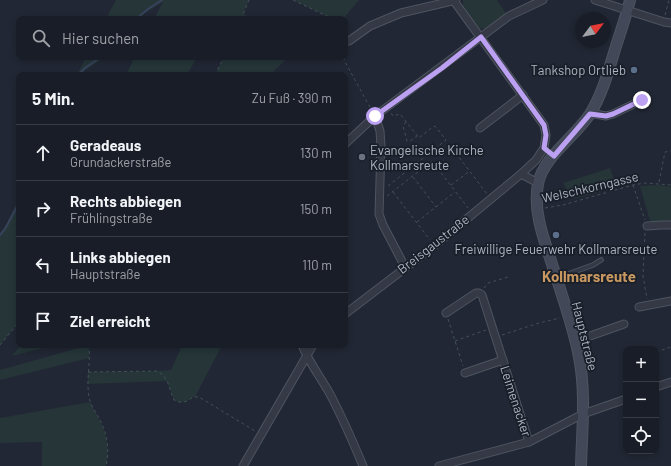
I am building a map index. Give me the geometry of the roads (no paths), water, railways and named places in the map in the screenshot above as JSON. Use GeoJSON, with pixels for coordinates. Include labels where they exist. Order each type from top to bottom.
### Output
{"type":"FeatureCollection","features":[{"type":"Feature","properties":{"kind":"main road","name":"Hauptstraße"},"geometry":{"type":"LineString","coordinates":[[581,466],[583,414],[582,376],[576,341],[542,235],[537,209],[538,183],[544,169],[590,114],[598,100],[628,11],[630,0]]}},
{"type":"Feature","properties":{"kind":"street"},"geometry":{"type":"LineString","coordinates":[[349,41],[370,26],[401,13],[455,0],[544,125],[546,135],[544,148],[554,156]]}},
{"type":"Feature","properties":{"kind":"street"},"geometry":{"type":"LineString","coordinates":[[348,141],[375,116],[442,68],[509,16],[543,0]]}},
{"type":"Feature","properties":{"kind":"street"},"geometry":{"type":"LineString","coordinates":[[595,0],[667,23]]}},
{"type":"Feature","properties":{"kind":"street"},"geometry":{"type":"LineString","coordinates":[[480,128],[523,95]]}},
{"type":"Feature","properties":{"kind":"street"},"geometry":{"type":"LineString","coordinates":[[590,114],[606,116],[642,100]]}},
{"type":"Feature","properties":{"kind":"street"},"geometry":{"type":"LineString","coordinates":[[375,116],[380,131],[381,146],[378,202],[379,214],[383,225],[405,267]]}},
{"type":"Feature","properties":{"kind":"street","name":"Breisgaustraße"},"geometry":{"type":"LineString","coordinates":[[348,312],[434,246],[521,174],[536,160],[544,148]]}},
{"type":"Feature","properties":{"kind":"street"},"geometry":{"type":"LineString","coordinates":[[521,174],[538,183]]}},
{"type":"Feature","properties":{"kind":"street"},"geometry":{"type":"LineString","coordinates":[[647,226],[661,224],[671,225]]}},
{"type":"Feature","properties":{"kind":"street","name":"Leimenacker"},"geometry":{"type":"LineString","coordinates":[[446,313],[476,293],[482,295],[529,442]]}},
{"type":"Feature","properties":{"kind":"street"},"geometry":{"type":"LineString","coordinates":[[639,307],[671,301]]}},
{"type":"Feature","properties":{"kind":"street"},"geometry":{"type":"LineString","coordinates":[[576,341],[624,324]]}},
{"type":"Feature","properties":{"kind":"street"},"geometry":{"type":"LineString","coordinates":[[303,348],[306,356],[331,396],[347,426],[363,466]]}},
{"type":"Feature","properties":{"kind":"street"},"geometry":{"type":"LineString","coordinates":[[243,466],[311,348]]}},
{"type":"Feature","properties":{"kind":"street","name":"Leimenacker"},"geometry":{"type":"LineString","coordinates":[[466,373],[503,360]]}},
{"type":"Feature","properties":{"kind":"street"},"geometry":{"type":"LineString","coordinates":[[659,386],[671,382]]}},
{"type":"Feature","properties":{"kind":"street"},"geometry":{"type":"LineString","coordinates":[[439,466],[529,442],[583,414],[623,399]]}},
{"type":"Feature","properties":{"kind":"lane"},"geometry":{"type":"LineString","coordinates":[[556,278],[593,265],[601,260]]}},
{"type":"Feature","properties":{"kind":"waterway"},"geometry":{"type":"LineString","coordinates":[[140,16],[162,0]]}},
{"type":"Feature","properties":{"kind":"waterway"},"geometry":{"type":"LineString","coordinates":[[81,72],[97,60]]}},
{"type":"Feature","properties":{"kind":"waterway"},"geometry":{"type":"LineString","coordinates":[[0,235],[16,209]]}},
{"type":"Feature","properties":{"kind":"place","name":"Tankshop Ortlieb"},"geometry":{"type":"Point","coordinates":[634,70]}},
{"type":"Feature","properties":{"kind":"place","name":"Evangelische Kirche Kollmarsreute"},"geometry":{"type":"Point","coordinates":[362,157]}},
{"type":"Feature","properties":{"kind":"place","name":"Freiwillige Feuerwehr Kollmarsreute"},"geometry":{"type":"Point","coordinates":[556,235]}},
{"type":"Feature","properties":{"kind":"district","name":"Kollmarsreute"},"geometry":{"type":"Point","coordinates":[589,277]}}]}
